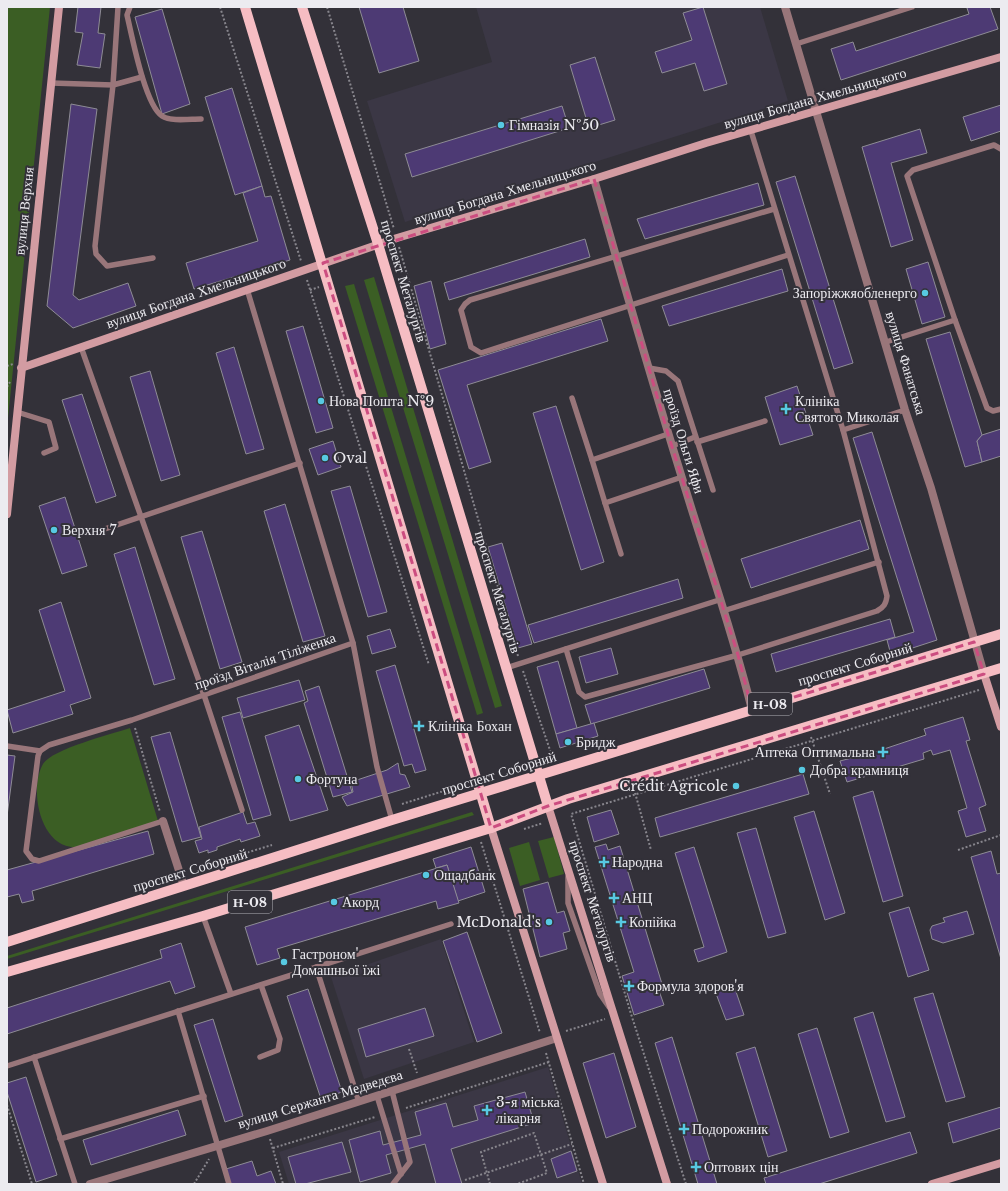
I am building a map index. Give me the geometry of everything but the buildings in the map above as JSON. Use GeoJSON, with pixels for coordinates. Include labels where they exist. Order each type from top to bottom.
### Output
{"type":"FeatureCollection","features":[{"type":"Feature","properties":{"kind":"main road","name":"вулиця Верхня"},"geometry":{"type":"LineString","coordinates":[[7,514],[16,412],[59,7]]}},
{"type":"Feature","properties":{"kind":"main road"},"geometry":{"type":"LineString","coordinates":[[245,7],[482,792],[491,828],[603,1184]]}},
{"type":"Feature","properties":{"kind":"main road","name":"проспект Металургів"},"geometry":{"type":"LineString","coordinates":[[302,7],[378,244],[568,870],[610,1016],[667,1184]]}},
{"type":"Feature","properties":{"kind":"main road","name":"вулиця Богдана Хмельницького"},"geometry":{"type":"LineString","coordinates":[[21,368],[378,244],[1001,57]]}},
{"type":"Feature","properties":{"kind":"main road","name":"проспект Соборний"},"geometry":{"type":"LineString","coordinates":[[7,942],[482,792],[562,769],[1001,634]]}},
{"type":"Feature","properties":{"kind":"main road","name":"Н-08"},"geometry":{"type":"LineString","coordinates":[[7,972],[203,916],[491,828],[548,806],[1001,668]]}},
{"type":"Feature","properties":{"kind":"main road","name":"вулиця Фанатська"},"geometry":{"type":"LineString","coordinates":[[984,674],[1001,727]]}},
{"type":"Feature","properties":{"kind":"main road"},"geometry":{"type":"LineString","coordinates":[[932,1184],[941,1183],[1001,1163]]}},
{"type":"Feature","properties":{"kind":"street","name":"вулиця Фанатська"},"geometry":{"type":"LineString","coordinates":[[785,7],[905,410],[931,488],[984,674]]}},
{"type":"Feature","properties":{"kind":"street","name":"проїзд Ольги Яфи"},"geometry":{"type":"LineString","coordinates":[[594,179],[668,434],[719,600],[738,655],[752,710]]}},
{"type":"Feature","properties":{"kind":"street"},"geometry":{"type":"LineString","coordinates":[[163,821],[184,886]]}},
{"type":"Feature","properties":{"kind":"street","name":"вулиця Сержанта Медведєва"},"geometry":{"type":"LineString","coordinates":[[90,1184],[102,1182],[218,1144],[268,1131],[557,1038]]}},
{"type":"Feature","properties":{"kind":"lane"},"geometry":{"type":"LineString","coordinates":[[118,7],[113,85],[94,246],[96,254],[101,262],[107,266],[154,258]]}},
{"type":"Feature","properties":{"kind":"lane"},"geometry":{"type":"LineString","coordinates":[[130,7],[127,11],[127,15],[142,77],[154,106],[163,117],[201,119]]}},
{"type":"Feature","properties":{"kind":"lane"},"geometry":{"type":"LineString","coordinates":[[796,44],[912,7]]}},
{"type":"Feature","properties":{"kind":"lane"},"geometry":{"type":"LineString","coordinates":[[51,83],[113,85],[142,77]]}},
{"type":"Feature","properties":{"kind":"lane"},"geometry":{"type":"LineString","coordinates":[[566,649],[579,692],[585,697],[738,655],[883,608],[886,603],[887,596],[879,562],[843,430],[751,131]]}},
{"type":"Feature","properties":{"kind":"lane"},"geometry":{"type":"LineString","coordinates":[[1001,149],[994,145],[913,170],[907,176],[955,320],[987,408],[993,410],[1001,409]]}},
{"type":"Feature","properties":{"kind":"lane"},"geometry":{"type":"LineString","coordinates":[[774,209],[470,300],[461,310],[471,347],[481,353],[788,255]]}},
{"type":"Feature","properties":{"kind":"lane","name":"проїзд Віталія Тіліженка"},"geometry":{"type":"LineString","coordinates":[[40,751],[48,745],[132,720],[353,643],[247,289]]}},
{"type":"Feature","properties":{"kind":"lane"},"geometry":{"type":"LineString","coordinates":[[886,342],[955,320]]}},
{"type":"Feature","properties":{"kind":"lane"},"geometry":{"type":"LineString","coordinates":[[81,347],[204,695],[242,810]]}},
{"type":"Feature","properties":{"kind":"lane"},"geometry":{"type":"LineString","coordinates":[[649,368],[666,371],[678,381],[713,490]]}},
{"type":"Feature","properties":{"kind":"lane"},"geometry":{"type":"LineString","coordinates":[[572,398],[621,554]]}},
{"type":"Feature","properties":{"kind":"lane"},"geometry":{"type":"LineString","coordinates":[[843,430],[905,410]]}},
{"type":"Feature","properties":{"kind":"lane"},"geometry":{"type":"LineString","coordinates":[[16,412],[49,422],[56,448],[44,453]]}},
{"type":"Feature","properties":{"kind":"lane"},"geometry":{"type":"LineString","coordinates":[[672,446],[765,421]]}},
{"type":"Feature","properties":{"kind":"lane"},"geometry":{"type":"LineString","coordinates":[[592,460],[668,434]]}},
{"type":"Feature","properties":{"kind":"lane"},"geometry":{"type":"LineString","coordinates":[[90,534],[142,518],[300,463]]}},
{"type":"Feature","properties":{"kind":"lane"},"geometry":{"type":"LineString","coordinates":[[605,503],[682,477]]}},
{"type":"Feature","properties":{"kind":"lane"},"geometry":{"type":"LineString","coordinates":[[723,612],[879,562]]}},
{"type":"Feature","properties":{"kind":"lane"},"geometry":{"type":"LineString","coordinates":[[506,668],[719,600]]}},
{"type":"Feature","properties":{"kind":"lane"},"geometry":{"type":"LineString","coordinates":[[353,643],[377,767],[392,820]]}},
{"type":"Feature","properties":{"kind":"lane"},"geometry":{"type":"LineString","coordinates":[[7,746],[40,751],[38,756],[26,851],[32,859],[39,861],[163,821]]}},
{"type":"Feature","properties":{"kind":"lane"},"geometry":{"type":"LineString","coordinates":[[203,916],[230,994]]}},
{"type":"Feature","properties":{"kind":"lane"},"geometry":{"type":"LineString","coordinates":[[7,1066],[451,924]]}},
{"type":"Feature","properties":{"kind":"lane"},"geometry":{"type":"LineString","coordinates":[[316,967],[359,1102]]}},
{"type":"Feature","properties":{"kind":"lane"},"geometry":{"type":"LineString","coordinates":[[260,1057],[278,1050],[280,1039],[261,985]]}},
{"type":"Feature","properties":{"kind":"lane"},"geometry":{"type":"LineString","coordinates":[[178,1011],[229,1184]]}},
{"type":"Feature","properties":{"kind":"lane"},"geometry":{"type":"LineString","coordinates":[[34,1057],[75,1184]]}},
{"type":"Feature","properties":{"kind":"lane"},"geometry":{"type":"LineString","coordinates":[[392,1091],[410,1162],[393,1184]]}},
{"type":"Feature","properties":{"kind":"lane"},"geometry":{"type":"LineString","coordinates":[[60,1139],[204,1096]]}},
{"type":"Feature","properties":{"kind":"lane"},"geometry":{"type":"LineString","coordinates":[[377,1096],[401,1174]]}},
{"type":"Feature","properties":{"kind":"path"},"geometry":{"type":"LineString","coordinates":[[220,7],[430,669]]}},
{"type":"Feature","properties":{"kind":"path"},"geometry":{"type":"LineString","coordinates":[[326,7],[397,238],[520,664],[549,748],[551,753],[557,757],[562,769]]}},
{"type":"Feature","properties":{"kind":"path"},"geometry":{"type":"LineString","coordinates":[[686,1184],[631,1014],[570,814],[988,687]]}},
{"type":"Feature","properties":{"kind":"path"},"geometry":{"type":"LineString","coordinates":[[132,720],[163,821]]}},
{"type":"Feature","properties":{"kind":"path"},"geometry":{"type":"LineString","coordinates":[[807,726],[830,794]]}},
{"type":"Feature","properties":{"kind":"path"},"geometry":{"type":"LineString","coordinates":[[631,780],[651,850]]}},
{"type":"Feature","properties":{"kind":"path"},"geometry":{"type":"LineString","coordinates":[[520,830],[546,823]]}},
{"type":"Feature","properties":{"kind":"path"},"geometry":{"type":"LineString","coordinates":[[958,850],[1001,835]]}},
{"type":"Feature","properties":{"kind":"path"},"geometry":{"type":"LineString","coordinates":[[480,839],[549,1062],[584,1184]]}},
{"type":"Feature","properties":{"kind":"path"},"geometry":{"type":"LineString","coordinates":[[566,1031],[610,1016]]}},
{"type":"Feature","properties":{"kind":"path"},"geometry":{"type":"LineString","coordinates":[[397,1110],[549,1062]]}},
{"type":"Feature","properties":{"kind":"path"},"geometry":{"type":"LineString","coordinates":[[7,1105],[32,1184]]}},
{"type":"Feature","properties":{"kind":"path"},"geometry":{"type":"LineString","coordinates":[[273,1148],[383,1114]]}},
{"type":"Feature","properties":{"kind":"path"},"geometry":{"type":"LineString","coordinates":[[268,1131],[283,1184]]}},
{"type":"Feature","properties":{"kind":"path"},"geometry":{"type":"LineString","coordinates":[[490,1184],[481,1152],[534,1133],[547,1173],[517,1184]]}},
{"type":"Feature","properties":{"kind":"path"},"geometry":{"type":"LineString","coordinates":[[194,1184],[218,1144]]}},
{"type":"Feature","properties":{"kind":"path"},"geometry":{"type":"LineString","coordinates":[[465,1180],[572,1144]]}},
{"type":"Feature","properties":{"kind":"highlighted area"},"geometry":{"type":"Polygon","coordinates":[[[594,179],[668,434],[738,655],[752,710],[974,642],[984,674],[548,806],[491,828],[323,263],[594,179]]]}},
{"type":"Feature","properties":{"kind":"shaded area"},"geometry":{"type":"Polygon","coordinates":[[[476,7],[760,7],[788,101],[405,222],[367,101],[492,62],[476,7]]]}},
{"type":"Feature","properties":{"kind":"shaded area"},"geometry":{"type":"Polygon","coordinates":[[[441,939],[474,1042],[364,1079],[331,977],[441,939]]]}},
{"type":"Feature","properties":{"kind":"shaded area","name":"3-я міська лікарня"},"geometry":{"type":"Polygon","coordinates":[[[548,1067],[582,1184],[289,1184],[279,1152],[548,1067]]]}},
{"type":"Feature","properties":{"kind":"green space"},"geometry":{"type":"Polygon","coordinates":[[[7,7],[50,7],[7,428],[7,7]]]}},
{"type":"Feature","properties":{"kind":"green space"},"geometry":{"type":"Polygon","coordinates":[[[374,277],[502,706],[495,708],[364,280],[374,277]]]}},
{"type":"Feature","properties":{"kind":"green space"},"geometry":{"type":"Polygon","coordinates":[[[354,284],[483,713],[477,715],[345,286],[354,284]]]}},
{"type":"Feature","properties":{"kind":"green space"},"geometry":{"type":"Polygon","coordinates":[[[130,728],[158,821],[85,846],[66,846],[55,840],[47,830],[41,817],[38,803],[37,789],[39,775],[43,764],[49,758],[70,748],[130,728]]]}},
{"type":"Feature","properties":{"kind":"green space"},"geometry":{"type":"Polygon","coordinates":[[[472,812],[474,815],[7,959],[7,956],[472,812]]]}},
{"type":"Feature","properties":{"kind":"green space"},"geometry":{"type":"Polygon","coordinates":[[[554,837],[564,874],[549,878],[538,841],[554,837]]]}},
{"type":"Feature","properties":{"kind":"green space"},"geometry":{"type":"Polygon","coordinates":[[[529,842],[540,880],[520,886],[509,848],[529,842]]]}},
{"type":"Feature","properties":{"kind":"place","name":"Гімназія №50"},"geometry":{"type":"Point","coordinates":[501,125]}},
{"type":"Feature","properties":{"kind":"place","name":"Запоріжжяобленерго"},"geometry":{"type":"Point","coordinates":[925,293]}},
{"type":"Feature","properties":{"kind":"place","name":"Нова Пошта №9"},"geometry":{"type":"Point","coordinates":[321,401]}},
{"type":"Feature","properties":{"kind":"place","name":"Клініка Святого Миколая"},"geometry":{"type":"Point","coordinates":[786,409]}},
{"type":"Feature","properties":{"kind":"place","name":"Oval"},"geometry":{"type":"Point","coordinates":[325,458]}},
{"type":"Feature","properties":{"kind":"place","name":"Верхня 7"},"geometry":{"type":"Point","coordinates":[54,530]}},
{"type":"Feature","properties":{"kind":"place","name":"Клініка Бохан"},"geometry":{"type":"Point","coordinates":[419,726]}},
{"type":"Feature","properties":{"kind":"place","name":"Бридж"},"geometry":{"type":"Point","coordinates":[568,742]}},
{"type":"Feature","properties":{"kind":"place","name":"Аптека Оптимальна"},"geometry":{"type":"Point","coordinates":[883,752]}},
{"type":"Feature","properties":{"kind":"place","name":"Добра крамниця"},"geometry":{"type":"Point","coordinates":[802,770]}},
{"type":"Feature","properties":{"kind":"place","name":"Фортуна"},"geometry":{"type":"Point","coordinates":[298,779]}},
{"type":"Feature","properties":{"kind":"place","name":"Crédit Agricole"},"geometry":{"type":"Point","coordinates":[736,786]}},
{"type":"Feature","properties":{"kind":"place","name":"Народна"},"geometry":{"type":"Point","coordinates":[604,862]}},
{"type":"Feature","properties":{"kind":"place","name":"Ощадбанк"},"geometry":{"type":"Point","coordinates":[426,875]}},
{"type":"Feature","properties":{"kind":"place","name":"АНЦ"},"geometry":{"type":"Point","coordinates":[614,898]}},
{"type":"Feature","properties":{"kind":"place","name":"Акорд"},"geometry":{"type":"Point","coordinates":[334,902]}},
{"type":"Feature","properties":{"kind":"place","name":"McDonald's"},"geometry":{"type":"Point","coordinates":[549,922]}},
{"type":"Feature","properties":{"kind":"place","name":"Копійка"},"geometry":{"type":"Point","coordinates":[621,922]}},
{"type":"Feature","properties":{"kind":"place","name":"Гастроном' Домашньої їжі"},"geometry":{"type":"Point","coordinates":[284,962]}},
{"type":"Feature","properties":{"kind":"place","name":"Формула здоров'я"},"geometry":{"type":"Point","coordinates":[629,986]}},
{"type":"Feature","properties":{"kind":"place","name":"3-я міська лікарня"},"geometry":{"type":"Point","coordinates":[487,1110]}},
{"type":"Feature","properties":{"kind":"place","name":"Подорожник"},"geometry":{"type":"Point","coordinates":[684,1129]}},
{"type":"Feature","properties":{"kind":"place","name":"Оптових цін"},"geometry":{"type":"Point","coordinates":[696,1167]}}]}
